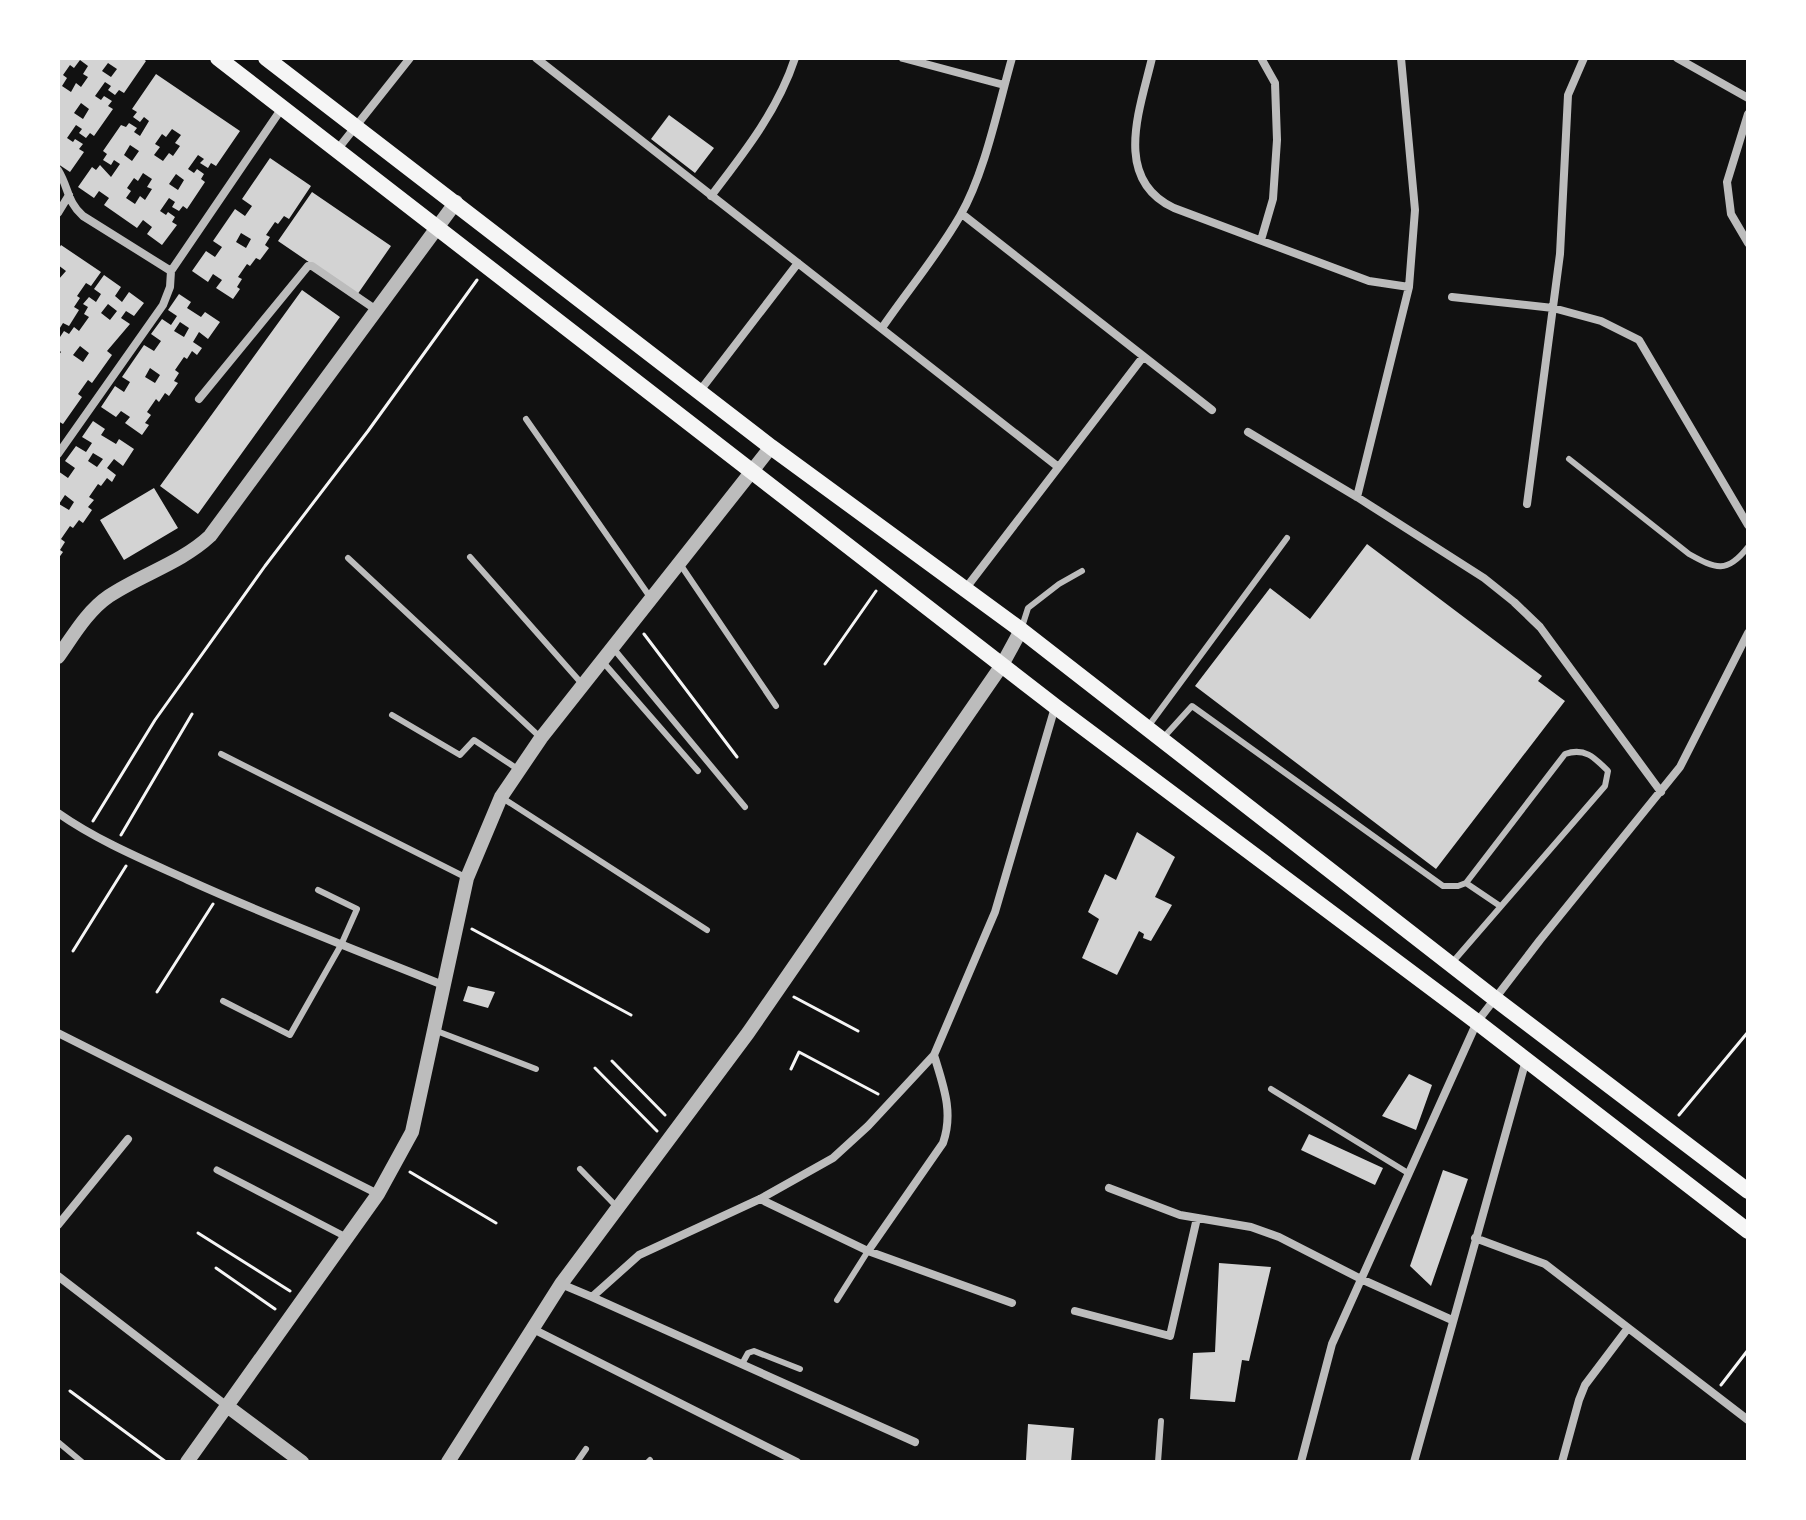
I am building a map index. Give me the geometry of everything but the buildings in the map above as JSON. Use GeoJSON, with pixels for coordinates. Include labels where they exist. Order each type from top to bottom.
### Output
{"type":"FeatureCollection","features":[{"type":"Feature","properties":{"kind":"main road"},"geometry":{"type":"LineString","coordinates":[[218,58],[1056,707],[1477,1022],[1748,1231]]}},
{"type":"Feature","properties":{"kind":"main road"},"geometry":{"type":"LineString","coordinates":[[266,58],[771,447],[1021,630],[1748,1191]]}},
{"type":"Feature","properties":{"kind":"street"},"geometry":{"type":"LineString","coordinates":[[337,150],[410,58]]}},
{"type":"Feature","properties":{"kind":"street"},"geometry":{"type":"LineString","coordinates":[[536,58],[1057,466]]}},
{"type":"Feature","properties":{"kind":"street"},"geometry":{"type":"LineString","coordinates":[[711,196],[752,143],[786,83],[795,58]]}},
{"type":"Feature","properties":{"kind":"street"},"geometry":{"type":"LineString","coordinates":[[903,58],[1004,85]]}},
{"type":"Feature","properties":{"kind":"street"},"geometry":{"type":"LineString","coordinates":[[882,328],[928,267],[962,214],[983,158],[1012,58]]}},
{"type":"Feature","properties":{"kind":"street"},"geometry":{"type":"LineString","coordinates":[[1152,58],[1138,115],[1135,137],[1137,162],[1144,182],[1165,204],[1369,281],[1409,287]]}},
{"type":"Feature","properties":{"kind":"street"},"geometry":{"type":"LineString","coordinates":[[1261,58],[1275,83],[1277,140],[1273,199],[1261,240]]}},
{"type":"Feature","properties":{"kind":"street"},"geometry":{"type":"LineString","coordinates":[[1357,497],[1409,287],[1415,210],[1401,58]]}},
{"type":"Feature","properties":{"kind":"street"},"geometry":{"type":"LineString","coordinates":[[1527,504],[1560,254],[1568,95],[1584,58]]}},
{"type":"Feature","properties":{"kind":"street"},"geometry":{"type":"LineString","coordinates":[[1677,58],[1748,98]]}},
{"type":"Feature","properties":{"kind":"street"},"geometry":{"type":"LineString","coordinates":[[58,454],[163,305],[170,287],[171,271],[283,108]]}},
{"type":"Feature","properties":{"kind":"street"},"geometry":{"type":"LineString","coordinates":[[1747,117],[1727,182],[1731,214],[1748,243]]}},
{"type":"Feature","properties":{"kind":"street"},"geometry":{"type":"LineString","coordinates":[[58,170],[72,206],[83,216],[171,271]]}},
{"type":"Feature","properties":{"kind":"street"},"geometry":{"type":"LineString","coordinates":[[58,213],[69,195]]}},
{"type":"Feature","properties":{"kind":"street"},"geometry":{"type":"LineString","coordinates":[[58,657],[91,611],[109,596],[196,549],[210,536],[456,202]]}},
{"type":"Feature","properties":{"kind":"street"},"geometry":{"type":"LineString","coordinates":[[962,214],[1212,410]]}},
{"type":"Feature","properties":{"kind":"street"},"geometry":{"type":"LineString","coordinates":[[699,392],[798,263]]}},
{"type":"Feature","properties":{"kind":"street"},"geometry":{"type":"LineString","coordinates":[[199,399],[308,266],[375,309]]}},
{"type":"Feature","properties":{"kind":"street"},"geometry":{"type":"LineString","coordinates":[[1452,297],[1553,308],[1601,321],[1639,340],[1748,525]]}},
{"type":"Feature","properties":{"kind":"street"},"geometry":{"type":"LineString","coordinates":[[966,588],[1143,357]]}},
{"type":"Feature","properties":{"kind":"street"},"geometry":{"type":"LineString","coordinates":[[1248,432],[1484,578],[1514,602],[1540,627],[1661,792]]}},
{"type":"Feature","properties":{"kind":"street"},"geometry":{"type":"LineString","coordinates":[[187,1462],[378,1194],[412,1132],[467,878],[501,797],[541,738],[771,447]]}},
{"type":"Feature","properties":{"kind":"street"},"geometry":{"type":"LineString","coordinates":[[448,1462],[561,1284],[779,989],[1002,665],[1021,630]]}},
{"type":"Feature","properties":{"kind":"street"},"geometry":{"type":"LineString","coordinates":[[1301,1462],[1332,1344],[1477,1022],[1680,767],[1748,633]]}},
{"type":"Feature","properties":{"kind":"street"},"geometry":{"type":"LineString","coordinates":[[592,1297],[639,1255],[760,1199],[833,1158],[934,1055],[995,912],[1056,707]]}},
{"type":"Feature","properties":{"kind":"street"},"geometry":{"type":"LineString","coordinates":[[58,813],[87,832],[219,894],[443,985]]}},
{"type":"Feature","properties":{"kind":"street"},"geometry":{"type":"LineString","coordinates":[[58,1033],[378,1194]]}},
{"type":"Feature","properties":{"kind":"street"},"geometry":{"type":"LineString","coordinates":[[868,1251],[943,1143],[949,1126],[949,1108],[934,1055]]}},
{"type":"Feature","properties":{"kind":"street"},"geometry":{"type":"LineString","coordinates":[[1414,1462],[1526,1060]]}},
{"type":"Feature","properties":{"kind":"street"},"geometry":{"type":"LineString","coordinates":[[58,1225],[128,1139]]}},
{"type":"Feature","properties":{"kind":"street"},"geometry":{"type":"LineString","coordinates":[[217,1170],[346,1237]]}},
{"type":"Feature","properties":{"kind":"street"},"geometry":{"type":"LineString","coordinates":[[1109,1188],[1180,1215],[1251,1227],[1279,1237],[1452,1320]]}},
{"type":"Feature","properties":{"kind":"street"},"geometry":{"type":"LineString","coordinates":[[760,1199],[868,1251],[1012,1303]]}},
{"type":"Feature","properties":{"kind":"street"},"geometry":{"type":"LineString","coordinates":[[1075,1311],[1170,1336],[1197,1218]]}},
{"type":"Feature","properties":{"kind":"street"},"geometry":{"type":"LineString","coordinates":[[1475,1238],[1545,1264],[1748,1420]]}},
{"type":"Feature","properties":{"kind":"street"},"geometry":{"type":"LineString","coordinates":[[58,1276],[302,1462]]}},
{"type":"Feature","properties":{"kind":"street"},"geometry":{"type":"LineString","coordinates":[[561,1284],[915,1442]]}},
{"type":"Feature","properties":{"kind":"street"},"geometry":{"type":"LineString","coordinates":[[1562,1462],[1585,1385],[1628,1328]]}},
{"type":"Feature","properties":{"kind":"street"},"geometry":{"type":"LineString","coordinates":[[533,1329],[797,1462]]}},
{"type":"Feature","properties":{"kind":"lane"},"geometry":{"type":"LineString","coordinates":[[526,419],[652,600]]}},
{"type":"Feature","properties":{"kind":"lane"},"geometry":{"type":"LineString","coordinates":[[1569,459],[1689,554],[1710,565],[1722,567],[1734,562],[1748,547]]}},
{"type":"Feature","properties":{"kind":"lane"},"geometry":{"type":"LineString","coordinates":[[1147,728],[1287,538]]}},
{"type":"Feature","properties":{"kind":"lane"},"geometry":{"type":"LineString","coordinates":[[470,557],[583,685]]}},
{"type":"Feature","properties":{"kind":"lane"},"geometry":{"type":"LineString","coordinates":[[348,558],[541,738]]}},
{"type":"Feature","properties":{"kind":"lane"},"geometry":{"type":"LineString","coordinates":[[680,564],[776,706]]}},
{"type":"Feature","properties":{"kind":"lane"},"geometry":{"type":"LineString","coordinates":[[1021,630],[1028,608],[1082,571]]}},
{"type":"Feature","properties":{"kind":"lane"},"geometry":{"type":"LineString","coordinates":[[613,648],[745,807]]}},
{"type":"Feature","properties":{"kind":"lane"},"geometry":{"type":"LineString","coordinates":[[603,661],[698,771]]}},
{"type":"Feature","properties":{"kind":"lane"},"geometry":{"type":"LineString","coordinates":[[1162,740],[1192,706],[1443,886],[1466,883],[1565,754],[1591,754],[1608,771],[1605,786],[1451,964]]}},
{"type":"Feature","properties":{"kind":"lane"},"geometry":{"type":"LineString","coordinates":[[392,715],[460,755],[474,740],[519,770]]}},
{"type":"Feature","properties":{"kind":"lane"},"geometry":{"type":"LineString","coordinates":[[221,754],[467,878]]}},
{"type":"Feature","properties":{"kind":"lane"},"geometry":{"type":"LineString","coordinates":[[501,797],[707,930]]}},
{"type":"Feature","properties":{"kind":"lane"},"geometry":{"type":"LineString","coordinates":[[1466,883],[1500,906]]}},
{"type":"Feature","properties":{"kind":"lane"},"geometry":{"type":"LineString","coordinates":[[223,1001],[290,1035],[341,945],[357,909],[318,890]]}},
{"type":"Feature","properties":{"kind":"lane"},"geometry":{"type":"LineString","coordinates":[[434,1030],[536,1069]]}},
{"type":"Feature","properties":{"kind":"lane"},"geometry":{"type":"LineString","coordinates":[[1271,1089],[1408,1173]]}},
{"type":"Feature","properties":{"kind":"lane"},"geometry":{"type":"LineString","coordinates":[[580,1169],[618,1208]]}},
{"type":"Feature","properties":{"kind":"lane"},"geometry":{"type":"LineString","coordinates":[[837,1300],[868,1251]]}},
{"type":"Feature","properties":{"kind":"lane"},"geometry":{"type":"LineString","coordinates":[[742,1364],[748,1353],[754,1351],[800,1369]]}},
{"type":"Feature","properties":{"kind":"lane"},"geometry":{"type":"LineString","coordinates":[[1158,1462],[1161,1421]]}},
{"type":"Feature","properties":{"kind":"lane"},"geometry":{"type":"LineString","coordinates":[[58,1442],[82,1462]]}},
{"type":"Feature","properties":{"kind":"lane"},"geometry":{"type":"LineString","coordinates":[[577,1462],[586,1449]]}},
{"type":"Feature","properties":{"kind":"path"},"geometry":{"type":"LineString","coordinates":[[87,832],[155,720],[487,267]]}},
{"type":"Feature","properties":{"kind":"path"},"geometry":{"type":"LineString","coordinates":[[825,664],[888,575]]}},
{"type":"Feature","properties":{"kind":"path"},"geometry":{"type":"LineString","coordinates":[[634,622],[737,757]]}},
{"type":"Feature","properties":{"kind":"path"},"geometry":{"type":"LineString","coordinates":[[115,845],[192,714]]}},
{"type":"Feature","properties":{"kind":"path"},"geometry":{"type":"LineString","coordinates":[[73,951],[133,855]]}},
{"type":"Feature","properties":{"kind":"path"},"geometry":{"type":"LineString","coordinates":[[157,992],[219,894]]}},
{"type":"Feature","properties":{"kind":"path"},"geometry":{"type":"LineString","coordinates":[[457,921],[631,1015]]}},
{"type":"Feature","properties":{"kind":"path"},"geometry":{"type":"LineString","coordinates":[[779,989],[858,1031]]}},
{"type":"Feature","properties":{"kind":"path"},"geometry":{"type":"LineString","coordinates":[[1667,1129],[1748,1032]]}},
{"type":"Feature","properties":{"kind":"path"},"geometry":{"type":"LineString","coordinates":[[791,1069],[799,1052],[892,1101]]}},
{"type":"Feature","properties":{"kind":"path"},"geometry":{"type":"LineString","coordinates":[[612,1061],[677,1128]]}},
{"type":"Feature","properties":{"kind":"path"},"geometry":{"type":"LineString","coordinates":[[595,1068],[667,1142]]}},
{"type":"Feature","properties":{"kind":"path"},"geometry":{"type":"LineString","coordinates":[[395,1164],[496,1223]]}},
{"type":"Feature","properties":{"kind":"path"},"geometry":{"type":"LineString","coordinates":[[198,1233],[303,1299]]}},
{"type":"Feature","properties":{"kind":"path"},"geometry":{"type":"LineString","coordinates":[[216,1268],[289,1318]]}},
{"type":"Feature","properties":{"kind":"path"},"geometry":{"type":"LineString","coordinates":[[1714,1394],[1748,1350]]}},
{"type":"Feature","properties":{"kind":"path"},"geometry":{"type":"LineString","coordinates":[[70,1391],[166,1462]]}}]}
